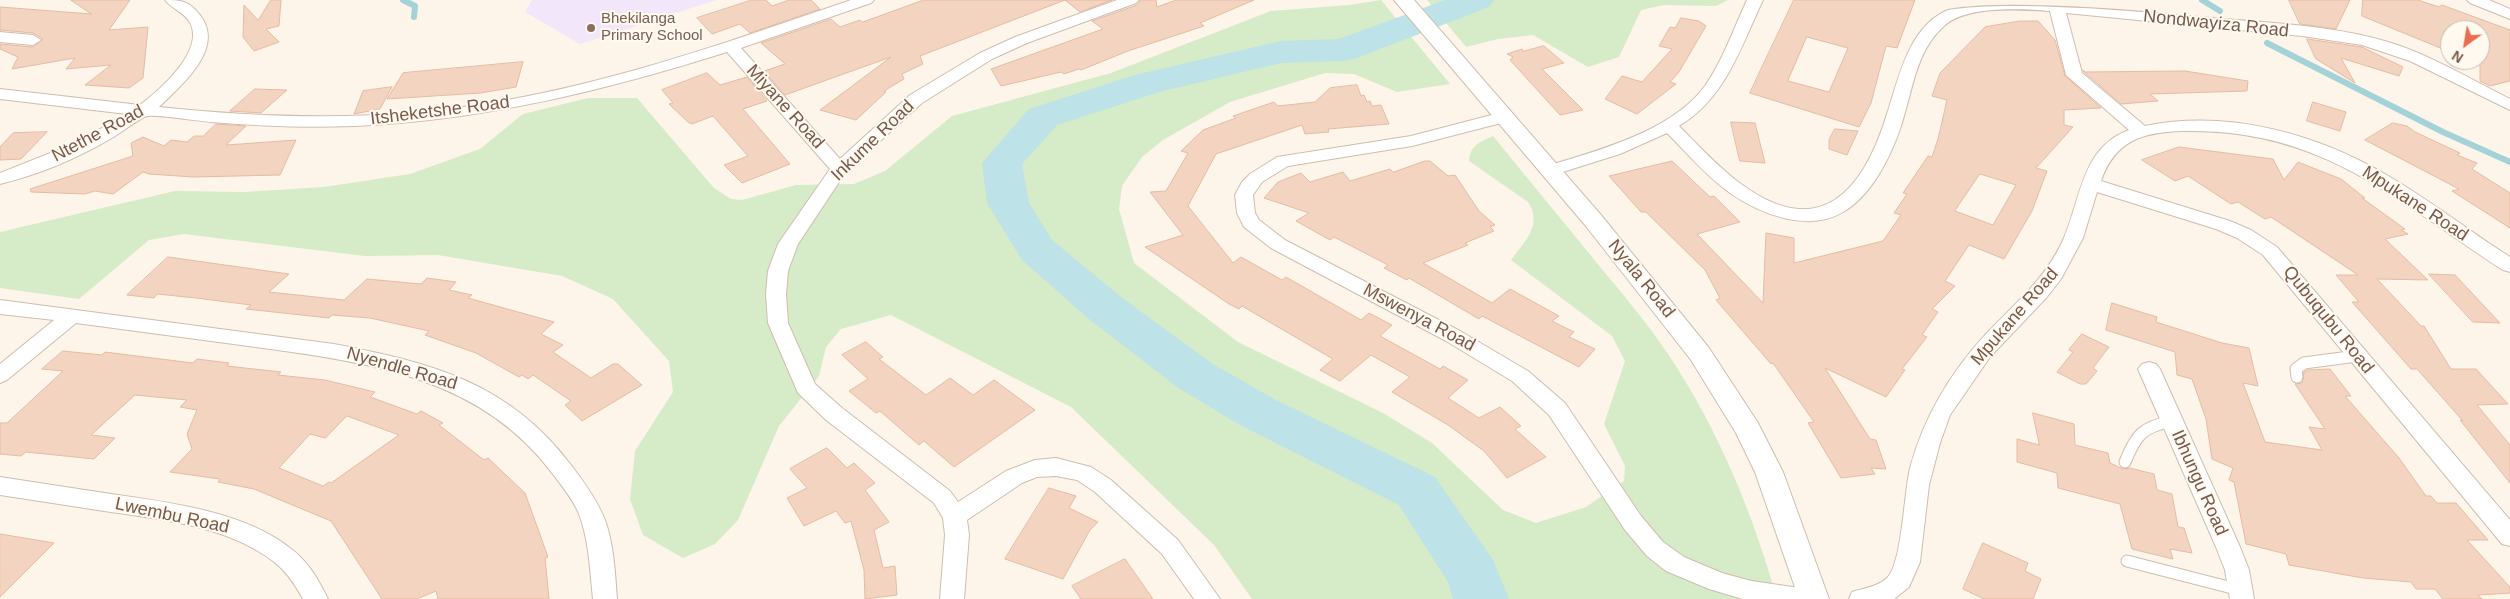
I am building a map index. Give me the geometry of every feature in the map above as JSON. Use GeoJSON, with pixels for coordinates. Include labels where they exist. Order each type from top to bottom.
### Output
{"type":"FeatureCollection","features":[{"type":"Feature","properties":{"kind":"street","name":"Ntethe Road"},"geometry":{"type":"LineString","coordinates":[[0,179],[56,158],[108,133],[147,110],[182,75],[202,44],[200,22],[192,12],[173,0]]}},
{"type":"Feature","properties":{"kind":"street","name":"Itsheketshe Road"},"geometry":{"type":"LineString","coordinates":[[0,94],[241,119],[313,122],[416,117],[460,112],[577,91],[731,46],[866,0]]}},
{"type":"Feature","properties":{"kind":"street","name":"Inkume Road"},"geometry":{"type":"LineString","coordinates":[[955,516],[942,497],[834,414],[806,388],[778,323],[776,294],[778,271],[788,244],[839,169],[916,100],[986,56],[1021,40],[1131,0]]}},
{"type":"Feature","properties":{"kind":"street","name":"Nyala Road"},"geometry":{"type":"LineString","coordinates":[[1404,0],[1677,324],[1728,397],[1748,430],[1769,472],[1814,599]]}},
{"type":"Feature","properties":{"kind":"street"},"geometry":{"type":"LineString","coordinates":[[1550,171],[1595,157],[1668,125],[1710,91],[1722,71],[1755,0]]}},
{"type":"Feature","properties":{"kind":"street"},"geometry":{"type":"LineString","coordinates":[[2475,0],[2510,14]]}},
{"type":"Feature","properties":{"kind":"street","name":"Nondwayiza Road"},"geometry":{"type":"LineString","coordinates":[[1668,125],[1719,175],[1750,200],[1784,213],[1801,215],[1834,210],[1843,205],[1861,186],[1880,154],[1891,129],[1916,53],[1938,22],[1951,14],[1984,6],[2057,7],[2361,40],[2416,58],[2510,105]]}},
{"type":"Feature","properties":{"kind":"street"},"geometry":{"type":"LineString","coordinates":[[2057,7],[2074,75],[2142,132]]}},
{"type":"Feature","properties":{"kind":"street"},"geometry":{"type":"LineString","coordinates":[[0,37],[33,40]]}},
{"type":"Feature","properties":{"kind":"street","name":"Miyane Road"},"geometry":{"type":"LineString","coordinates":[[731,46],[839,169]]}},
{"type":"Feature","properties":{"kind":"street","name":"Mswenya Road"},"geometry":{"type":"LineString","coordinates":[[1503,117],[1412,141],[1283,161],[1256,178],[1248,186],[1244,195],[1246,213],[1251,223],[1278,244],[1453,336],[1520,376],[1557,409],[1632,523],[1655,549],[1675,564],[1718,582],[1750,591],[1807,599]]}},
{"type":"Feature","properties":{"kind":"street","name":"Mpukane Road"},"geometry":{"type":"LineString","coordinates":[[1862,599],[1875,597],[1900,580],[1906,565],[1916,493],[1935,425],[1981,352],[2036,298],[2053,277],[2072,242],[2091,184],[2103,157],[2112,145],[2128,136],[2175,126],[2220,127],[2270,135],[2308,146],[2355,165],[2382,180],[2510,266]]}},
{"type":"Feature","properties":{"kind":"street","name":"Qubuqubu Road"},"geometry":{"type":"LineString","coordinates":[[2091,184],[2224,224],[2259,243],[2280,260],[2357,356],[2510,537]]}},
{"type":"Feature","properties":{"kind":"street","name":"Nyendle Road"},"geometry":{"type":"LineString","coordinates":[[0,307],[73,315],[337,351],[448,379],[492,401],[530,430],[562,467],[590,514],[601,565],[605,599]]}},
{"type":"Feature","properties":{"kind":"street"},"geometry":{"type":"LineString","coordinates":[[0,375],[73,315]]}},
{"type":"Feature","properties":{"kind":"street","name":"Ibhungu Road"},"geometry":{"type":"LineString","coordinates":[[2149,369],[2228,547],[2237,570],[2241,594]]}},
{"type":"Feature","properties":{"kind":"street"},"geometry":{"type":"LineString","coordinates":[[952,599],[953,563],[957,535],[955,516],[1014,477],[1035,469],[1056,467],[1083,473],[1103,486],[1170,547],[1208,599]]}},
{"type":"Feature","properties":{"kind":"street","name":"Lwembu Road"},"geometry":{"type":"LineString","coordinates":[[0,486],[137,507],[199,519],[233,529],[262,542],[282,555],[299,572],[310,597]]}},
{"type":"Feature","properties":{"kind":"lane"},"geometry":{"type":"LineString","coordinates":[[2297,377],[2296,369],[2304,363],[2357,356]]}},
{"type":"Feature","properties":{"kind":"lane"},"geometry":{"type":"LineString","coordinates":[[2125,462],[2141,431],[2154,425],[2172,421]]}},
{"type":"Feature","properties":{"kind":"lane"},"geometry":{"type":"LineString","coordinates":[[2127,562],[2241,594]]}},
{"type":"Feature","properties":{"kind":"shaded area","name":"Bhekilanga Primary School"},"geometry":{"type":"Polygon","coordinates":[[[532,0],[716,0],[580,44],[525,12],[532,0]]]}},
{"type":"Feature","properties":{"kind":"green space"},"geometry":{"type":"Polygon","coordinates":[[[1381,0],[1450,84],[1397,92],[1354,74],[1325,73],[1230,102],[1163,140],[1142,157],[1122,186],[1119,209],[1134,263],[1238,342],[1383,413],[1432,443],[1503,510],[1536,523],[1586,507],[1624,481],[1625,466],[1604,424],[1625,361],[1612,336],[1511,260],[1530,232],[1534,218],[1528,202],[1469,161],[1471,151],[1480,142],[1493,136],[1644,321],[1688,385],[1719,444],[1746,505],[1777,599],[1252,599],[1214,545],[1071,407],[891,315],[841,329],[826,347],[819,376],[779,426],[738,520],[715,544],[683,558],[643,535],[630,499],[635,451],[673,392],[669,361],[613,299],[562,276],[438,255],[365,256],[184,234],[149,240],[79,299],[0,288],[0,232],[175,191],[244,192],[324,187],[410,174],[480,149],[523,114],[588,98],[637,98],[714,188],[731,199],[742,200],[796,185],[854,184],[885,171],[952,116],[1111,73],[1271,11],[1349,5],[1381,0]]]}},
{"type":"Feature","properties":{"kind":"green space"},"geometry":{"type":"Polygon","coordinates":[[[1427,0],[1728,0],[1716,6],[1664,5],[1641,10],[1619,57],[1588,67],[1533,35],[1498,39],[1466,47],[1427,0]]]}},
{"type":"Feature","properties":{"kind":"building"},"geometry":{"type":"Polygon","coordinates":[[[71,0],[130,0],[109,30],[148,27],[143,78],[129,88],[85,85],[111,65],[66,69],[75,58],[12,69],[18,57],[0,49],[0,44],[33,47],[43,39],[33,33],[0,30],[0,7],[91,14],[71,0]]]}},
{"type":"Feature","properties":{"kind":"building"},"geometry":{"type":"Polygon","coordinates":[[[271,0],[281,0],[279,26],[266,29],[279,42],[254,51],[243,37],[244,5],[258,20],[271,0]]]}},
{"type":"Feature","properties":{"kind":"building"},"geometry":{"type":"Polygon","coordinates":[[[752,0],[766,0],[772,6],[789,0],[811,0],[820,9],[750,33],[740,24],[712,34],[697,18],[752,0]]]}},
{"type":"Feature","properties":{"kind":"building"},"geometry":{"type":"Polygon","coordinates":[[[924,0],[1065,0],[920,56],[923,64],[902,74],[904,79],[884,91],[886,92],[856,120],[820,110],[891,57],[785,95],[764,71],[785,64],[761,43],[831,19],[840,27],[860,20],[862,22],[924,0]]]}},
{"type":"Feature","properties":{"kind":"building"},"geometry":{"type":"Polygon","coordinates":[[[1065,0],[1112,0],[1080,12],[1065,0]]]}},
{"type":"Feature","properties":{"kind":"building"},"geometry":{"type":"Polygon","coordinates":[[[1141,0],[1156,0],[1157,7],[1176,0],[1254,0],[1200,23],[1204,26],[1128,51],[1081,70],[1064,74],[1061,72],[1001,86],[991,69],[1103,29],[1092,21],[1137,5],[1141,0]]]}},
{"type":"Feature","properties":{"kind":"building"},"geometry":{"type":"Polygon","coordinates":[[[1794,0],[1915,0],[1897,48],[1886,46],[1871,103],[1859,127],[1750,93],[1794,0]],[[1807,37],[1788,81],[1829,92],[1848,48],[1807,37]]]}},
{"type":"Feature","properties":{"kind":"building"},"geometry":{"type":"Polygon","coordinates":[[[2289,0],[2350,0],[2336,29],[2300,24],[2289,0]]]}},
{"type":"Feature","properties":{"kind":"building"},"geometry":{"type":"Polygon","coordinates":[[[2363,0],[2418,0],[2439,7],[2442,5],[2483,20],[2440,20],[2440,48],[2362,16],[2363,0]]]}},
{"type":"Feature","properties":{"kind":"building"},"geometry":{"type":"Polygon","coordinates":[[[1681,18],[1699,21],[1706,26],[1679,72],[1670,82],[1676,84],[1637,114],[1605,99],[1622,76],[1642,82],[1672,49],[1659,46],[1670,27],[1675,28],[1681,18]]]}},
{"type":"Feature","properties":{"kind":"building"},"geometry":{"type":"Polygon","coordinates":[[[2020,21],[2038,21],[2055,40],[2065,76],[2101,108],[2064,110],[2064,125],[2073,127],[2036,168],[2047,171],[2032,211],[2004,259],[1969,245],[1945,281],[1955,286],[1932,309],[1938,312],[1922,335],[1927,337],[1902,369],[1905,370],[1886,397],[1825,368],[1870,439],[1876,440],[1886,469],[1871,468],[1875,474],[1841,478],[1808,423],[1814,422],[1773,363],[1771,364],[1716,300],[1720,298],[1705,270],[1646,212],[1641,212],[1609,176],[1672,161],[1710,197],[1714,196],[1740,222],[1697,234],[1763,303],[1766,233],[1794,238],[1794,263],[1883,241],[1901,215],[1894,213],[1907,194],[1903,193],[1928,156],[1932,157],[1947,100],[1932,96],[1940,73],[1985,27],[2020,21]],[[1980,174],[1955,211],[1993,225],[2016,185],[1980,174]]]}},
{"type":"Feature","properties":{"kind":"building"},"geometry":{"type":"Polygon","coordinates":[[[2490,23],[2510,30],[2510,81],[2490,86],[2480,81],[2480,70],[2490,70],[2490,23]]]}},
{"type":"Feature","properties":{"kind":"building"},"geometry":{"type":"Polygon","coordinates":[[[2307,39],[2362,47],[2403,67],[2399,76],[2341,58],[2355,83],[2316,59],[2307,39]]]}},
{"type":"Feature","properties":{"kind":"building"},"geometry":{"type":"Polygon","coordinates":[[[1544,46],[1564,63],[1542,69],[1583,110],[1560,115],[1510,60],[1513,57],[1507,54],[1522,49],[1523,51],[1544,46]]]}},
{"type":"Feature","properties":{"kind":"building"},"geometry":{"type":"Polygon","coordinates":[[[523,62],[516,87],[481,93],[387,99],[403,73],[523,62]]]}},
{"type":"Feature","properties":{"kind":"building"},"geometry":{"type":"Polygon","coordinates":[[[2083,70],[2085,72],[2185,71],[2248,81],[2247,91],[2150,94],[2158,101],[2121,104],[2084,72],[2083,70]]]}},
{"type":"Feature","properties":{"kind":"building"},"geometry":{"type":"Polygon","coordinates":[[[707,73],[720,85],[747,77],[767,101],[743,109],[790,164],[742,183],[724,165],[748,156],[713,116],[692,124],[688,122],[669,104],[673,103],[662,90],[707,73]]]}},
{"type":"Feature","properties":{"kind":"building"},"geometry":{"type":"Polygon","coordinates":[[[1357,85],[1361,96],[1364,95],[1367,102],[1370,101],[1372,106],[1381,105],[1389,124],[1328,129],[1329,132],[1305,134],[1302,125],[1216,154],[1188,206],[1233,263],[1241,257],[1282,280],[1286,277],[1361,320],[1369,313],[1392,325],[1380,336],[1440,369],[1443,366],[1468,380],[1448,398],[1479,418],[1500,407],[1521,426],[1515,429],[1546,457],[1507,478],[1484,451],[1448,425],[1392,392],[1410,377],[1371,355],[1340,381],[1320,370],[1333,359],[1242,306],[1239,309],[1229,304],[1145,247],[1183,235],[1150,192],[1166,191],[1188,153],[1181,151],[1203,130],[1236,118],[1233,116],[1274,102],[1278,106],[1315,102],[1330,88],[1357,85]]]}},
{"type":"Feature","properties":{"kind":"building"},"geometry":{"type":"Polygon","coordinates":[[[392,87],[380,109],[354,114],[363,91],[392,87]]]}},
{"type":"Feature","properties":{"kind":"building"},"geometry":{"type":"Polygon","coordinates":[[[255,89],[287,90],[261,113],[230,111],[255,89]]]}},
{"type":"Feature","properties":{"kind":"building"},"geometry":{"type":"Polygon","coordinates":[[[2313,102],[2346,112],[2340,131],[2307,121],[2313,102]]]}},
{"type":"Feature","properties":{"kind":"building"},"geometry":{"type":"Polygon","coordinates":[[[1731,122],[1755,123],[1765,163],[1740,161],[1731,122]]]}},
{"type":"Feature","properties":{"kind":"building"},"geometry":{"type":"Polygon","coordinates":[[[2393,123],[2407,126],[2415,132],[2460,153],[2457,155],[2477,163],[2472,169],[2510,193],[2510,228],[2452,191],[2459,189],[2365,140],[2393,123]]]}},
{"type":"Feature","properties":{"kind":"building"},"geometry":{"type":"Polygon","coordinates":[[[216,124],[246,126],[226,145],[296,140],[280,175],[193,177],[143,172],[113,194],[95,191],[85,194],[31,192],[30,189],[133,156],[131,143],[143,137],[164,146],[171,140],[187,142],[194,136],[203,136],[216,124]]]}},
{"type":"Feature","properties":{"kind":"building"},"geometry":{"type":"Polygon","coordinates":[[[1835,129],[1858,131],[1847,155],[1829,149],[1829,140],[1835,129]]]}},
{"type":"Feature","properties":{"kind":"building"},"geometry":{"type":"Polygon","coordinates":[[[47,132],[21,159],[0,160],[0,147],[13,133],[47,132]]]}},
{"type":"Feature","properties":{"kind":"building"},"geometry":{"type":"Polygon","coordinates":[[[2179,147],[2273,159],[2284,180],[2298,162],[2341,179],[2365,198],[2362,198],[2405,229],[2401,230],[2408,234],[2385,239],[2428,280],[2377,279],[2421,326],[2424,326],[2451,369],[2476,369],[2508,404],[2477,405],[2510,445],[2510,483],[2460,420],[2463,421],[2417,369],[2411,369],[2352,302],[2359,302],[2336,275],[2358,275],[2271,217],[2265,219],[2238,202],[2231,204],[2188,176],[2175,181],[2142,160],[2179,147]]]}},
{"type":"Feature","properties":{"kind":"building"},"geometry":{"type":"Polygon","coordinates":[[[1430,161],[1448,176],[1455,175],[1479,211],[1495,225],[1490,227],[1494,231],[1465,243],[1468,245],[1423,263],[1492,303],[1510,289],[1559,316],[1552,321],[1574,332],[1569,337],[1595,349],[1579,367],[1482,316],[1479,319],[1409,278],[1407,280],[1384,268],[1388,265],[1334,237],[1330,240],[1296,221],[1309,213],[1264,198],[1278,182],[1301,173],[1310,182],[1343,172],[1350,181],[1390,169],[1393,172],[1430,161]]]}},
{"type":"Feature","properties":{"kind":"building"},"geometry":{"type":"Polygon","coordinates":[[[168,257],[289,274],[269,292],[344,300],[367,279],[421,284],[427,278],[456,282],[449,290],[472,295],[468,298],[554,322],[541,334],[563,345],[553,352],[591,378],[613,364],[618,364],[642,385],[582,421],[565,405],[571,401],[533,375],[528,379],[522,375],[519,377],[476,353],[425,335],[429,331],[370,318],[332,315],[329,318],[246,309],[251,305],[196,298],[157,294],[154,298],[127,295],[168,257]]]}},
{"type":"Feature","properties":{"kind":"building"},"geometry":{"type":"Polygon","coordinates":[[[2429,274],[2455,275],[2500,323],[2473,322],[2429,274]]]}},
{"type":"Feature","properties":{"kind":"building"},"geometry":{"type":"Polygon","coordinates":[[[2112,303],[2157,317],[2156,322],[2222,343],[2249,348],[2258,386],[2243,383],[2265,442],[2322,450],[2309,427],[2325,429],[2295,384],[2302,383],[2304,372],[2307,370],[2330,369],[2351,396],[2345,396],[2399,458],[2426,496],[2431,496],[2437,503],[2456,503],[2488,540],[2467,540],[2510,587],[2510,593],[2478,595],[2482,599],[2443,599],[2435,589],[2416,589],[2411,582],[2363,578],[2289,565],[2286,554],[2246,544],[2234,482],[2229,480],[2233,468],[2212,459],[2206,419],[2192,379],[2177,375],[2175,352],[2106,330],[2112,303]]]}},
{"type":"Feature","properties":{"kind":"building"},"geometry":{"type":"Polygon","coordinates":[[[2082,334],[2109,347],[2093,368],[2097,371],[2086,384],[2080,384],[2057,372],[2073,352],[2069,350],[2082,334]]]}},
{"type":"Feature","properties":{"kind":"building"},"geometry":{"type":"Polygon","coordinates":[[[866,342],[883,357],[879,359],[926,395],[950,378],[973,395],[994,380],[1035,410],[954,467],[924,441],[919,445],[880,411],[876,413],[849,391],[868,379],[842,355],[866,342]]]}},
{"type":"Feature","properties":{"kind":"building"},"geometry":{"type":"Polygon","coordinates":[[[63,351],[102,355],[105,352],[193,363],[197,359],[229,363],[227,366],[281,372],[278,375],[325,380],[375,392],[370,397],[417,414],[421,411],[443,423],[439,425],[484,460],[488,458],[525,493],[548,557],[545,558],[549,599],[438,599],[436,591],[417,599],[382,599],[331,521],[254,489],[218,482],[220,479],[170,472],[192,449],[187,434],[197,410],[180,407],[187,400],[135,395],[91,435],[115,438],[94,459],[26,452],[21,456],[0,454],[0,423],[7,423],[63,371],[42,369],[63,351]],[[347,416],[325,438],[310,434],[279,468],[323,486],[329,482],[331,483],[399,435],[347,416]]]}},
{"type":"Feature","properties":{"kind":"building"},"geometry":{"type":"Polygon","coordinates":[[[2033,413],[2074,424],[2075,445],[2108,453],[2110,463],[2123,469],[2130,468],[2154,474],[2157,490],[2172,494],[2178,527],[2184,528],[2192,553],[2170,549],[2173,559],[2132,549],[2120,504],[2058,488],[2057,473],[2017,462],[2017,439],[2039,445],[2033,413]]]}},
{"type":"Feature","properties":{"kind":"building"},"geometry":{"type":"Polygon","coordinates":[[[827,448],[847,468],[854,463],[875,483],[865,490],[889,522],[874,530],[883,568],[895,566],[897,595],[865,599],[864,570],[851,521],[845,523],[836,511],[804,526],[787,498],[807,488],[790,469],[827,448]]]}},
{"type":"Feature","properties":{"kind":"building"},"geometry":{"type":"Polygon","coordinates":[[[1049,488],[1076,496],[1069,508],[1098,522],[1090,530],[1063,579],[1005,559],[1049,488]]]}},
{"type":"Feature","properties":{"kind":"building"},"geometry":{"type":"Polygon","coordinates":[[[0,534],[54,543],[0,597],[0,534]]]}},
{"type":"Feature","properties":{"kind":"building"},"geometry":{"type":"Polygon","coordinates":[[[1983,543],[2028,563],[2025,571],[2041,579],[2033,599],[1984,599],[1963,589],[1983,543]]]}},
{"type":"Feature","properties":{"kind":"building"},"geometry":{"type":"Polygon","coordinates":[[[1125,559],[1153,599],[1081,599],[1072,586],[1125,559]]]}},
{"type":"Feature","properties":{"kind":"waterway"},"geometry":{"type":"LineString","coordinates":[[403,0],[415,6],[414,17]]}},
{"type":"Feature","properties":{"kind":"waterway"},"geometry":{"type":"LineString","coordinates":[[1477,0],[1344,50],[1281,52],[1148,83],[1043,117],[1002,163],[1008,203],[1037,250],[1105,308],[1194,375],[1257,412],[1417,491],[1474,576],[1481,599]]}},
{"type":"Feature","properties":{"kind":"waterway"},"geometry":{"type":"LineString","coordinates":[[2202,0],[2220,11]]}},
{"type":"Feature","properties":{"kind":"waterway"},"geometry":{"type":"LineString","coordinates":[[2267,43],[2443,132],[2510,162]]}},
{"type":"Feature","properties":{"kind":"place","name":"Bhekilanga Primary School"},"geometry":{"type":"Point","coordinates":[591,28]}}]}
